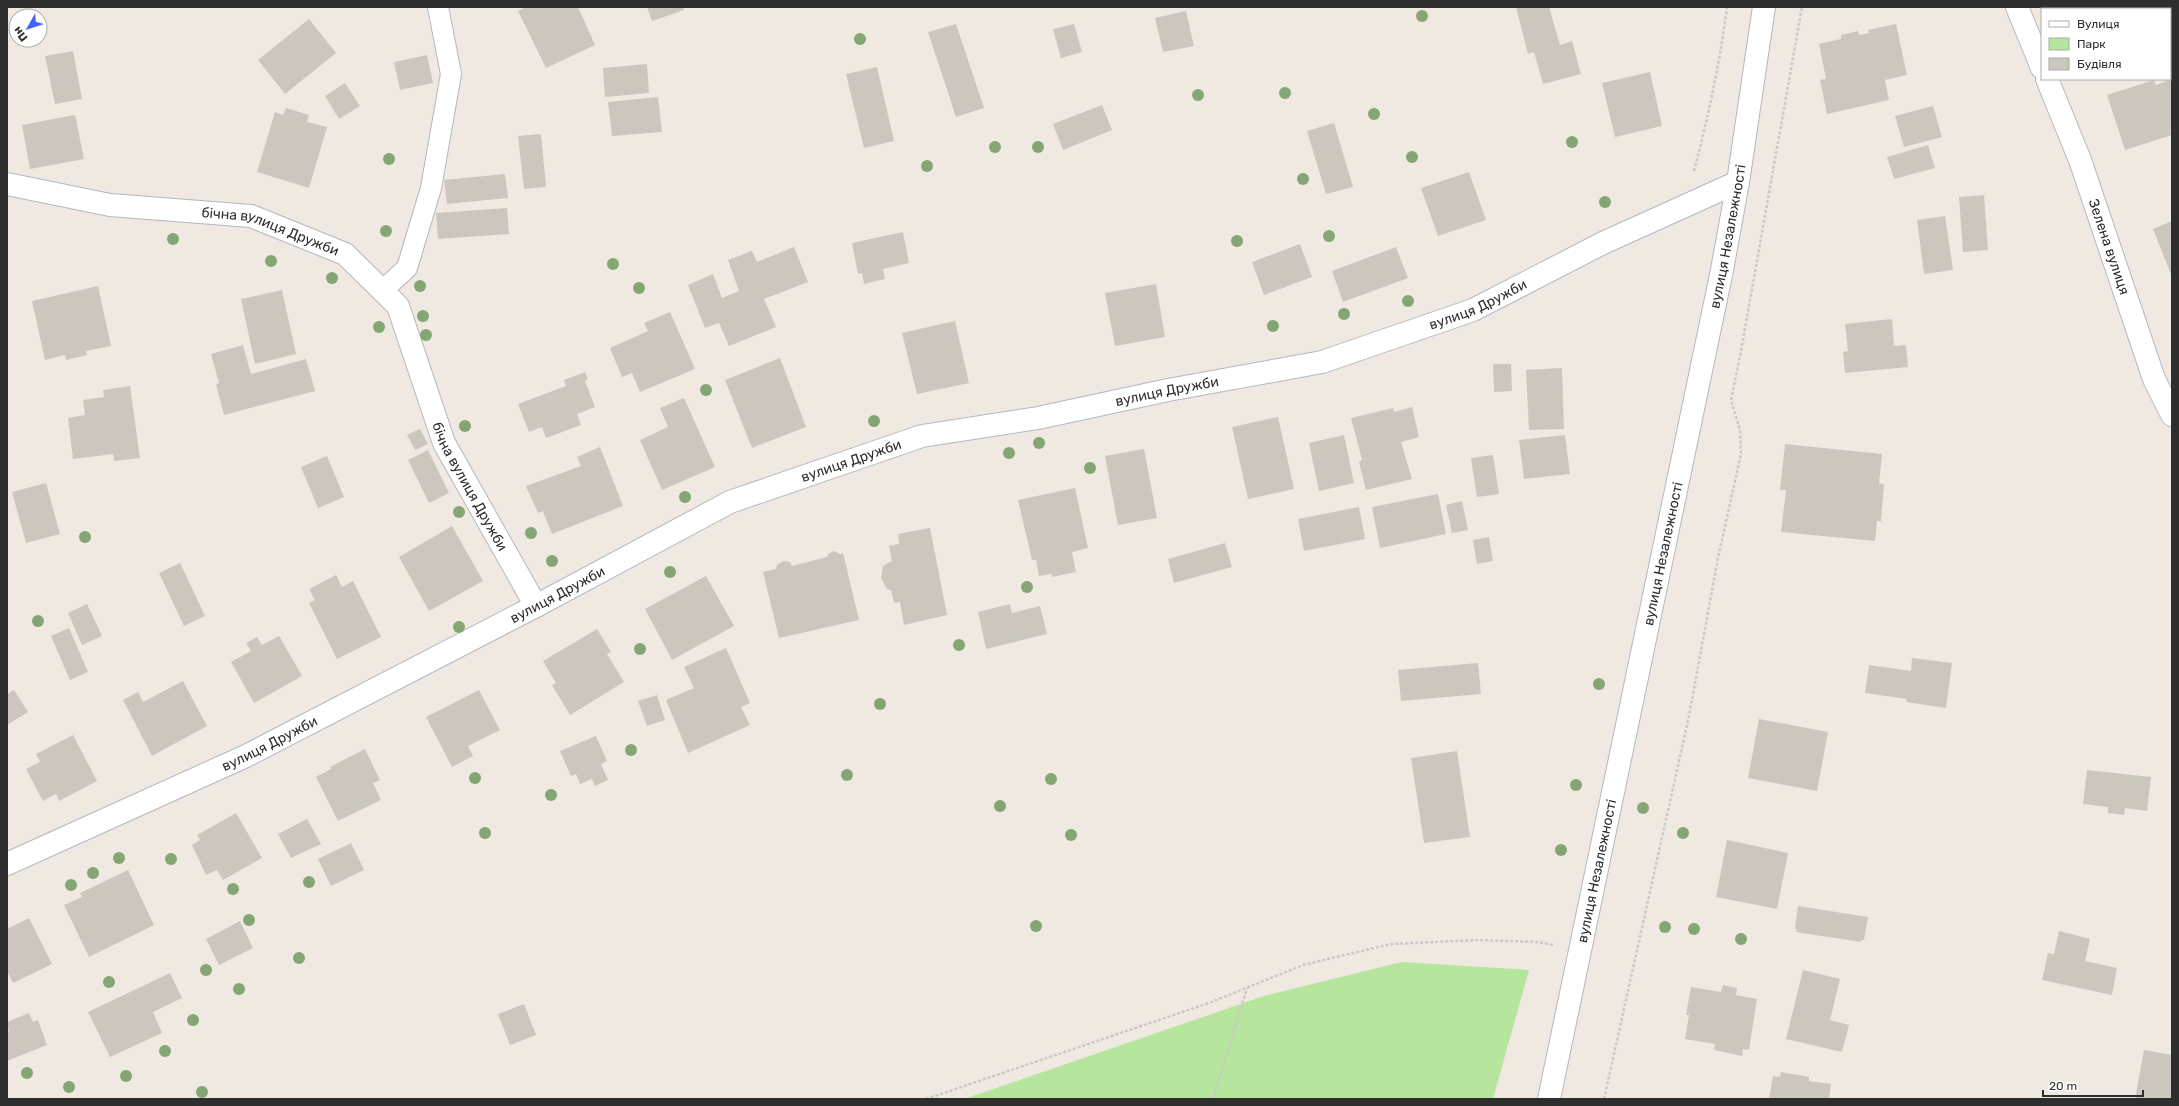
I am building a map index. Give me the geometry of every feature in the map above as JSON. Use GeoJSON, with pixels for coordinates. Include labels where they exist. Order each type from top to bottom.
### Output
{"type":"FeatureCollection","features":[{"type":"Feature","properties":{"kind":"street","name":"вулиця Незалежності"},"geometry":{"type":"LineString","coordinates":[[1549,1099],[1738,182],[1764,7]]}},
{"type":"Feature","properties":{"kind":"street"},"geometry":{"type":"LineString","coordinates":[[2017,7],[2041,66]]}},
{"type":"Feature","properties":{"kind":"street","name":"Зелена вулиця"},"geometry":{"type":"LineString","coordinates":[[2047,80],[2080,160],[2154,379],[2172,415]]}},
{"type":"Feature","properties":{"kind":"street","name":"вулиця Дружби"},"geometry":{"type":"LineString","coordinates":[[7,864],[246,756],[536,606],[737,499],[922,436],[1038,418],[1168,390],[1322,362],[1473,310],[1603,243],[1738,182]]}},
{"type":"Feature","properties":{"kind":"street","name":"бічна вулиця Дружби"},"geometry":{"type":"LineString","coordinates":[[7,184],[110,205],[251,216],[346,254],[398,306],[444,443],[536,606]]}},
{"type":"Feature","properties":{"kind":"lane"},"geometry":{"type":"LineString","coordinates":[[382,290],[407,268],[431,188],[451,74],[438,7]]}},
{"type":"Feature","properties":{"kind":"path"},"geometry":{"type":"LineString","coordinates":[[1684,207],[1706,123],[1723,41],[1727,7]]}},
{"type":"Feature","properties":{"kind":"path"},"geometry":{"type":"LineString","coordinates":[[1604,1099],[1689,716],[1718,558],[1741,454],[1740,430],[1731,400],[1742,351],[1802,7]]}},
{"type":"Feature","properties":{"kind":"path"},"geometry":{"type":"LineString","coordinates":[[926,1099],[1123,1033],[1247,988],[1302,965],[1391,944],[1478,940],[1538,942],[1580,952]]}},
{"type":"Feature","properties":{"kind":"path"},"geometry":{"type":"LineString","coordinates":[[1213,1099],[1247,988]]}},
{"type":"Feature","properties":{"kind":"green space"},"geometry":{"type":"Polygon","coordinates":[[[1402,962],[1529,970],[1493,1099],[964,1099],[1264,996],[1402,962]]]}},
{"type":"Feature","properties":{"kind":"building"},"geometry":{"type":"Polygon","coordinates":[[[526,7],[578,7],[595,45],[546,68],[518,11],[526,7]]]}},
{"type":"Feature","properties":{"kind":"building"},"geometry":{"type":"Polygon","coordinates":[[[647,7],[683,7],[684,10],[652,21],[647,7]]]}},
{"type":"Feature","properties":{"kind":"building"},"geometry":{"type":"Polygon","coordinates":[[[1516,7],[1549,7],[1560,45],[1572,41],[1581,74],[1543,84],[1534,52],[1528,54],[1516,7]]]}},
{"type":"Feature","properties":{"kind":"building"},"geometry":{"type":"Polygon","coordinates":[[[2067,7],[2126,7],[2124,8],[2067,7]]]}},
{"type":"Feature","properties":{"kind":"building"},"geometry":{"type":"Polygon","coordinates":[[[1186,11],[1194,46],[1163,52],[1155,18],[1186,11]]]}},
{"type":"Feature","properties":{"kind":"building"},"geometry":{"type":"Polygon","coordinates":[[[309,19],[336,53],[285,94],[258,60],[309,19]]]}},
{"type":"Feature","properties":{"kind":"building"},"geometry":{"type":"Polygon","coordinates":[[[956,24],[984,108],[956,117],[928,32],[956,24]]]}},
{"type":"Feature","properties":{"kind":"building"},"geometry":{"type":"Polygon","coordinates":[[[1074,24],[1082,52],[1061,58],[1053,29],[1074,24]]]}},
{"type":"Feature","properties":{"kind":"building"},"geometry":{"type":"Polygon","coordinates":[[[1896,24],[1907,75],[1885,80],[1889,100],[1827,114],[1820,80],[1826,79],[1819,44],[1841,39],[1841,35],[1858,31],[1859,35],[1869,33],[1868,30],[1896,24]]]}},
{"type":"Feature","properties":{"kind":"building"},"geometry":{"type":"Polygon","coordinates":[[[73,51],[82,99],[55,104],[45,56],[73,51]]]}},
{"type":"Feature","properties":{"kind":"building"},"geometry":{"type":"Polygon","coordinates":[[[427,55],[433,83],[400,90],[394,62],[427,55]]]}},
{"type":"Feature","properties":{"kind":"building"},"geometry":{"type":"Polygon","coordinates":[[[647,64],[649,93],[605,97],[603,68],[647,64]]]}},
{"type":"Feature","properties":{"kind":"building"},"geometry":{"type":"Polygon","coordinates":[[[877,67],[894,141],[864,148],[846,74],[877,67]]]}},
{"type":"Feature","properties":{"kind":"building"},"geometry":{"type":"Polygon","coordinates":[[[1650,72],[1662,126],[1615,137],[1602,83],[1650,72]]]}},
{"type":"Feature","properties":{"kind":"building"},"geometry":{"type":"Polygon","coordinates":[[[2171,79],[2172,128],[2170,129],[2172,135],[2125,150],[2107,95],[2154,80],[2156,85],[2171,79]]]}},
{"type":"Feature","properties":{"kind":"building"},"geometry":{"type":"Polygon","coordinates":[[[345,83],[360,106],[339,119],[325,96],[345,83]]]}},
{"type":"Feature","properties":{"kind":"building"},"geometry":{"type":"Polygon","coordinates":[[[658,97],[662,132],[612,136],[608,102],[658,97]]]}},
{"type":"Feature","properties":{"kind":"building"},"geometry":{"type":"Polygon","coordinates":[[[1102,105],[1112,130],[1063,150],[1053,124],[1102,105]]]}},
{"type":"Feature","properties":{"kind":"building"},"geometry":{"type":"Polygon","coordinates":[[[1933,106],[1942,137],[1904,147],[1895,116],[1933,106]]]}},
{"type":"Feature","properties":{"kind":"building"},"geometry":{"type":"Polygon","coordinates":[[[286,108],[309,115],[307,122],[327,127],[309,188],[257,172],[275,112],[283,115],[286,108]]]}},
{"type":"Feature","properties":{"kind":"building"},"geometry":{"type":"Polygon","coordinates":[[[75,115],[84,159],[30,169],[22,125],[75,115]]]}},
{"type":"Feature","properties":{"kind":"building"},"geometry":{"type":"Polygon","coordinates":[[[1334,123],[1353,187],[1326,194],[1307,131],[1334,123]]]}},
{"type":"Feature","properties":{"kind":"building"},"geometry":{"type":"Polygon","coordinates":[[[541,134],[546,187],[524,189],[518,136],[541,134]]]}},
{"type":"Feature","properties":{"kind":"building"},"geometry":{"type":"Polygon","coordinates":[[[1928,145],[1935,168],[1894,179],[1887,157],[1928,145]]]}},
{"type":"Feature","properties":{"kind":"building"},"geometry":{"type":"Polygon","coordinates":[[[1469,172],[1486,220],[1438,236],[1421,188],[1469,172]]]}},
{"type":"Feature","properties":{"kind":"building"},"geometry":{"type":"Polygon","coordinates":[[[505,174],[508,198],[447,204],[444,180],[505,174]]]}},
{"type":"Feature","properties":{"kind":"building"},"geometry":{"type":"Polygon","coordinates":[[[1984,195],[1988,250],[1963,252],[1959,197],[1984,195]]]}},
{"type":"Feature","properties":{"kind":"building"},"geometry":{"type":"Polygon","coordinates":[[[507,208],[509,234],[438,239],[436,213],[507,208]]]}},
{"type":"Feature","properties":{"kind":"building"},"geometry":{"type":"Polygon","coordinates":[[[1945,216],[1953,270],[1924,274],[1917,220],[1945,216]]]}},
{"type":"Feature","properties":{"kind":"building"},"geometry":{"type":"Polygon","coordinates":[[[2172,221],[2172,277],[2153,229],[2172,221]]]}},
{"type":"Feature","properties":{"kind":"building"},"geometry":{"type":"Polygon","coordinates":[[[903,232],[909,263],[883,269],[885,279],[864,284],[862,273],[858,274],[852,243],[903,232]]]}},
{"type":"Feature","properties":{"kind":"building"},"geometry":{"type":"Polygon","coordinates":[[[1300,244],[1312,277],[1264,295],[1252,262],[1300,244]]]}},
{"type":"Feature","properties":{"kind":"building"},"geometry":{"type":"Polygon","coordinates":[[[794,247],[808,282],[764,299],[776,327],[729,346],[719,323],[705,328],[688,285],[713,274],[722,298],[739,291],[728,260],[752,251],[757,262],[794,247]]]}},
{"type":"Feature","properties":{"kind":"building"},"geometry":{"type":"Polygon","coordinates":[[[1396,247],[1408,278],[1343,302],[1332,271],[1396,247]]]}},
{"type":"Feature","properties":{"kind":"building"},"geometry":{"type":"Polygon","coordinates":[[[1156,284],[1165,337],[1115,346],[1105,293],[1156,284]]]}},
{"type":"Feature","properties":{"kind":"building"},"geometry":{"type":"Polygon","coordinates":[[[98,286],[111,346],[86,351],[87,355],[66,360],[65,355],[45,360],[32,301],[98,286]]]}},
{"type":"Feature","properties":{"kind":"building"},"geometry":{"type":"Polygon","coordinates":[[[282,290],[296,354],[255,364],[241,299],[282,290]]]}},
{"type":"Feature","properties":{"kind":"building"},"geometry":{"type":"Polygon","coordinates":[[[670,312],[695,369],[640,392],[632,373],[622,377],[610,348],[648,331],[644,323],[670,312]]]}},
{"type":"Feature","properties":{"kind":"building"},"geometry":{"type":"Polygon","coordinates":[[[1892,319],[1894,346],[1906,345],[1908,367],[1845,373],[1843,352],[1848,351],[1845,324],[1892,319]]]}},
{"type":"Feature","properties":{"kind":"building"},"geometry":{"type":"Polygon","coordinates":[[[955,321],[969,383],[917,394],[902,333],[955,321]]]}},
{"type":"Feature","properties":{"kind":"building"},"geometry":{"type":"Polygon","coordinates":[[[243,345],[251,374],[306,359],[315,391],[224,415],[216,384],[219,383],[211,354],[243,345]]]}},
{"type":"Feature","properties":{"kind":"building"},"geometry":{"type":"Polygon","coordinates":[[[780,358],[806,427],[752,448],[725,380],[780,358]]]}},
{"type":"Feature","properties":{"kind":"building"},"geometry":{"type":"Polygon","coordinates":[[[1493,364],[1511,364],[1512,391],[1494,392],[1493,364]]]}},
{"type":"Feature","properties":{"kind":"building"},"geometry":{"type":"Polygon","coordinates":[[[1562,368],[1564,429],[1529,430],[1526,370],[1562,368]]]}},
{"type":"Feature","properties":{"kind":"building"},"geometry":{"type":"Polygon","coordinates":[[[585,372],[588,379],[585,381],[595,407],[577,414],[581,425],[546,438],[542,427],[529,432],[518,404],[566,386],[564,380],[585,372]]]}},
{"type":"Feature","properties":{"kind":"building"},"geometry":{"type":"Polygon","coordinates":[[[130,386],[140,458],[114,461],[113,454],[73,459],[68,418],[85,415],[83,400],[104,397],[103,390],[130,386]]]}},
{"type":"Feature","properties":{"kind":"building"},"geometry":{"type":"Polygon","coordinates":[[[684,398],[715,467],[662,490],[640,440],[668,427],[660,408],[684,398]]]}},
{"type":"Feature","properties":{"kind":"building"},"geometry":{"type":"Polygon","coordinates":[[[1412,407],[1419,437],[1401,442],[1412,479],[1366,490],[1359,462],[1362,460],[1351,418],[1393,408],[1394,412],[1412,407]]]}},
{"type":"Feature","properties":{"kind":"building"},"geometry":{"type":"Polygon","coordinates":[[[1278,417],[1294,489],[1248,499],[1232,427],[1278,417]]]}},
{"type":"Feature","properties":{"kind":"building"},"geometry":{"type":"Polygon","coordinates":[[[420,429],[428,444],[415,450],[407,435],[420,429]]]}},
{"type":"Feature","properties":{"kind":"building"},"geometry":{"type":"Polygon","coordinates":[[[1344,435],[1354,483],[1319,491],[1309,443],[1344,435]]]}},
{"type":"Feature","properties":{"kind":"building"},"geometry":{"type":"Polygon","coordinates":[[[1565,435],[1570,474],[1524,479],[1519,440],[1565,435]]]}},
{"type":"Feature","properties":{"kind":"building"},"geometry":{"type":"Polygon","coordinates":[[[1785,444],[1882,454],[1879,483],[1884,484],[1881,521],[1877,521],[1875,541],[1781,532],[1786,490],[1780,490],[1785,444]]]}},
{"type":"Feature","properties":{"kind":"building"},"geometry":{"type":"Polygon","coordinates":[[[600,447],[623,506],[552,534],[543,511],[538,513],[526,486],[581,466],[577,457],[600,447]]]}},
{"type":"Feature","properties":{"kind":"building"},"geometry":{"type":"Polygon","coordinates":[[[1144,449],[1157,518],[1118,525],[1105,456],[1144,449]]]}},
{"type":"Feature","properties":{"kind":"building"},"geometry":{"type":"Polygon","coordinates":[[[428,450],[449,493],[429,503],[408,460],[428,450]]]}},
{"type":"Feature","properties":{"kind":"building"},"geometry":{"type":"Polygon","coordinates":[[[1493,455],[1499,494],[1477,497],[1471,458],[1493,455]]]}},
{"type":"Feature","properties":{"kind":"building"},"geometry":{"type":"Polygon","coordinates":[[[327,456],[344,497],[318,508],[301,467],[327,456]]]}},
{"type":"Feature","properties":{"kind":"building"},"geometry":{"type":"Polygon","coordinates":[[[46,483],[60,534],[26,543],[12,492],[46,483]]]}},
{"type":"Feature","properties":{"kind":"building"},"geometry":{"type":"Polygon","coordinates":[[[1075,488],[1088,548],[1072,552],[1076,572],[1052,577],[1051,574],[1039,576],[1036,560],[1032,560],[1018,500],[1075,488]]]}},
{"type":"Feature","properties":{"kind":"building"},"geometry":{"type":"Polygon","coordinates":[[[1438,494],[1446,534],[1380,548],[1372,507],[1438,494]]]}},
{"type":"Feature","properties":{"kind":"building"},"geometry":{"type":"Polygon","coordinates":[[[1462,501],[1468,530],[1452,533],[1446,505],[1462,501]]]}},
{"type":"Feature","properties":{"kind":"building"},"geometry":{"type":"Polygon","coordinates":[[[1359,507],[1365,539],[1304,551],[1298,519],[1359,507]]]}},
{"type":"Feature","properties":{"kind":"building"},"geometry":{"type":"Polygon","coordinates":[[[452,526],[483,581],[429,611],[399,557],[452,526]]]}},
{"type":"Feature","properties":{"kind":"building"},"geometry":{"type":"Polygon","coordinates":[[[930,528],[947,615],[904,625],[900,602],[894,603],[891,590],[887,589],[881,578],[883,566],[892,561],[889,546],[899,544],[898,534],[930,528]]]}},
{"type":"Feature","properties":{"kind":"building"},"geometry":{"type":"Polygon","coordinates":[[[1489,537],[1493,561],[1477,564],[1473,540],[1489,537]]]}},
{"type":"Feature","properties":{"kind":"building"},"geometry":{"type":"Polygon","coordinates":[[[1225,543],[1232,567],[1174,583],[1168,559],[1225,543]]]}},
{"type":"Feature","properties":{"kind":"building"},"geometry":{"type":"Polygon","coordinates":[[[834,551],[840,554],[843,553],[859,620],[779,638],[763,572],[776,569],[777,565],[783,561],[790,562],[792,566],[827,557],[828,554],[834,551]]]}},
{"type":"Feature","properties":{"kind":"building"},"geometry":{"type":"Polygon","coordinates":[[[180,563],[205,616],[184,626],[159,573],[180,563]]]}},
{"type":"Feature","properties":{"kind":"building"},"geometry":{"type":"Polygon","coordinates":[[[336,575],[342,587],[353,581],[381,637],[337,659],[309,603],[315,600],[309,589],[336,575]]]}},
{"type":"Feature","properties":{"kind":"building"},"geometry":{"type":"Polygon","coordinates":[[[706,576],[734,626],[672,660],[645,609],[706,576]]]}},
{"type":"Feature","properties":{"kind":"building"},"geometry":{"type":"Polygon","coordinates":[[[87,604],[102,636],[82,645],[68,613],[87,604]]]}},
{"type":"Feature","properties":{"kind":"building"},"geometry":{"type":"Polygon","coordinates":[[[1010,604],[1012,613],[1040,606],[1047,634],[986,649],[978,612],[1010,604]]]}},
{"type":"Feature","properties":{"kind":"building"},"geometry":{"type":"Polygon","coordinates":[[[69,628],[88,672],[70,680],[51,636],[69,628]]]}},
{"type":"Feature","properties":{"kind":"building"},"geometry":{"type":"Polygon","coordinates":[[[597,629],[611,652],[607,654],[624,682],[570,715],[552,685],[556,683],[543,661],[597,629]]]}},
{"type":"Feature","properties":{"kind":"building"},"geometry":{"type":"Polygon","coordinates":[[[279,636],[302,676],[254,703],[231,662],[251,651],[246,643],[257,637],[262,645],[279,636]]]}},
{"type":"Feature","properties":{"kind":"building"},"geometry":{"type":"Polygon","coordinates":[[[726,648],[750,703],[741,707],[750,725],[688,753],[666,700],[694,688],[684,667],[726,648]]]}},
{"type":"Feature","properties":{"kind":"building"},"geometry":{"type":"Polygon","coordinates":[[[1912,658],[1952,663],[1946,708],[1906,702],[1907,699],[1865,693],[1869,665],[1911,671],[1912,658]]]}},
{"type":"Feature","properties":{"kind":"building"},"geometry":{"type":"Polygon","coordinates":[[[1478,663],[1481,694],[1401,701],[1398,670],[1478,663]]]}},
{"type":"Feature","properties":{"kind":"building"},"geometry":{"type":"Polygon","coordinates":[[[183,681],[207,726],[152,756],[123,700],[138,692],[143,702],[183,681]]]}},
{"type":"Feature","properties":{"kind":"building"},"geometry":{"type":"Polygon","coordinates":[[[14,690],[28,712],[7,725],[7,694],[14,690]]]}},
{"type":"Feature","properties":{"kind":"building"},"geometry":{"type":"Polygon","coordinates":[[[479,690],[500,730],[468,746],[473,756],[452,767],[426,717],[479,690]]]}},
{"type":"Feature","properties":{"kind":"building"},"geometry":{"type":"Polygon","coordinates":[[[657,695],[665,720],[647,726],[638,701],[657,695]]]}},
{"type":"Feature","properties":{"kind":"building"},"geometry":{"type":"Polygon","coordinates":[[[1759,719],[1828,732],[1817,791],[1748,778],[1759,719]]]}},
{"type":"Feature","properties":{"kind":"building"},"geometry":{"type":"Polygon","coordinates":[[[73,735],[97,781],[59,801],[56,794],[43,801],[26,769],[40,762],[36,754],[73,735]]]}},
{"type":"Feature","properties":{"kind":"building"},"geometry":{"type":"Polygon","coordinates":[[[596,736],[607,761],[601,764],[608,780],[595,786],[592,779],[580,784],[576,774],[571,776],[560,751],[596,736]]]}},
{"type":"Feature","properties":{"kind":"building"},"geometry":{"type":"Polygon","coordinates":[[[365,749],[380,780],[373,783],[381,800],[338,821],[316,777],[331,769],[330,767],[365,749]]]}},
{"type":"Feature","properties":{"kind":"building"},"geometry":{"type":"Polygon","coordinates":[[[1457,751],[1470,837],[1424,843],[1411,758],[1457,751]]]}},
{"type":"Feature","properties":{"kind":"building"},"geometry":{"type":"Polygon","coordinates":[[[2087,770],[2151,777],[2147,811],[2125,808],[2124,815],[2108,813],[2108,807],[2083,804],[2087,770]]]}},
{"type":"Feature","properties":{"kind":"building"},"geometry":{"type":"Polygon","coordinates":[[[236,813],[262,858],[223,880],[217,870],[206,875],[192,845],[200,840],[197,835],[236,813]]]}},
{"type":"Feature","properties":{"kind":"building"},"geometry":{"type":"Polygon","coordinates":[[[307,819],[321,844],[291,858],[278,834],[307,819]]]}},
{"type":"Feature","properties":{"kind":"building"},"geometry":{"type":"Polygon","coordinates":[[[1727,840],[1788,853],[1777,909],[1716,897],[1727,840]]]}},
{"type":"Feature","properties":{"kind":"building"},"geometry":{"type":"Polygon","coordinates":[[[351,843],[364,870],[331,886],[318,859],[351,843]]]}},
{"type":"Feature","properties":{"kind":"building"},"geometry":{"type":"Polygon","coordinates":[[[128,870],[154,925],[89,957],[64,905],[82,897],[80,893],[128,870]]]}},
{"type":"Feature","properties":{"kind":"building"},"geometry":{"type":"Polygon","coordinates":[[[1798,906],[1868,917],[1864,940],[1861,940],[1861,942],[1796,932],[1797,929],[1795,929],[1798,906]]]}},
{"type":"Feature","properties":{"kind":"building"},"geometry":{"type":"Polygon","coordinates":[[[29,918],[52,964],[13,983],[7,971],[7,929],[29,918]]]}},
{"type":"Feature","properties":{"kind":"building"},"geometry":{"type":"Polygon","coordinates":[[[240,921],[253,948],[219,965],[206,939],[240,921]]]}},
{"type":"Feature","properties":{"kind":"building"},"geometry":{"type":"Polygon","coordinates":[[[2059,931],[2090,939],[2085,961],[2117,968],[2112,995],[2042,980],[2048,953],[2054,954],[2059,931]]]}},
{"type":"Feature","properties":{"kind":"building"},"geometry":{"type":"Polygon","coordinates":[[[1803,970],[1840,979],[1830,1020],[1849,1025],[1842,1052],[1786,1039],[1803,970]]]}},
{"type":"Feature","properties":{"kind":"building"},"geometry":{"type":"Polygon","coordinates":[[[170,973],[182,998],[153,1012],[162,1033],[110,1057],[88,1012],[170,973]]]}},
{"type":"Feature","properties":{"kind":"building"},"geometry":{"type":"Polygon","coordinates":[[[1723,985],[1737,988],[1736,995],[1757,999],[1749,1050],[1743,1049],[1742,1056],[1714,1050],[1715,1044],[1685,1039],[1689,1015],[1686,1015],[1691,987],[1721,992],[1723,985]]]}},
{"type":"Feature","properties":{"kind":"building"},"geometry":{"type":"Polygon","coordinates":[[[524,1004],[536,1035],[510,1045],[498,1014],[524,1004]]]}},
{"type":"Feature","properties":{"kind":"building"},"geometry":{"type":"Polygon","coordinates":[[[29,1013],[33,1022],[38,1020],[47,1045],[7,1061],[7,1032],[9,1031],[7,1022],[29,1013]]]}},
{"type":"Feature","properties":{"kind":"building"},"geometry":{"type":"Polygon","coordinates":[[[2144,1050],[2172,1055],[2172,1099],[2135,1099],[2144,1050]]]}},
{"type":"Feature","properties":{"kind":"building"},"geometry":{"type":"Polygon","coordinates":[[[1781,1072],[1809,1077],[1809,1081],[1831,1084],[1829,1099],[1769,1099],[1773,1076],[1780,1077],[1781,1072]]]}}]}
